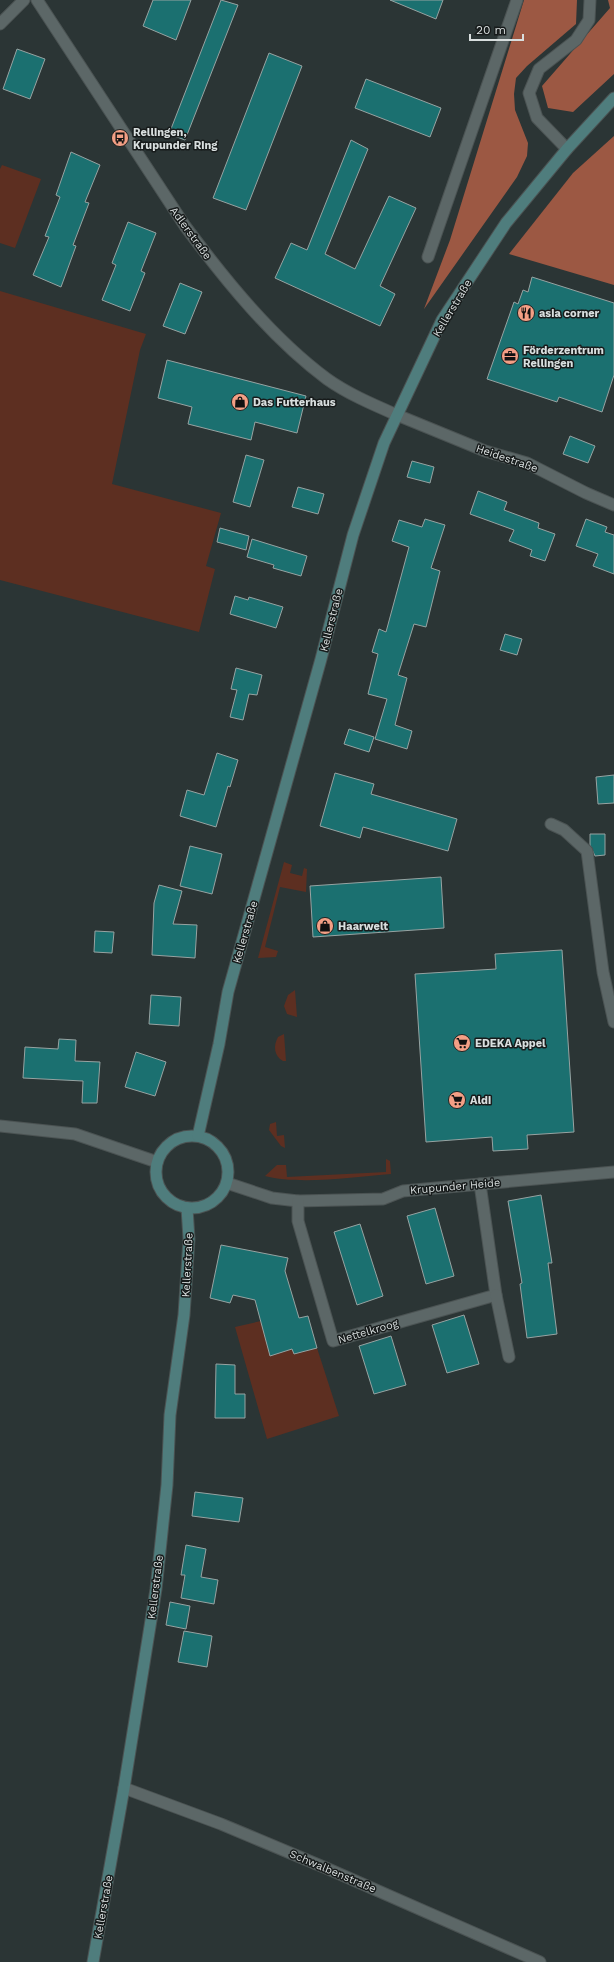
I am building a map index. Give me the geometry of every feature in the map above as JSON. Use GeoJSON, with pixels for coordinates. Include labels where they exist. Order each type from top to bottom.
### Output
{"type":"FeatureCollection","features":[{"type":"Feature","properties":{"kind":"main road","name":"Kellerstraße"},"geometry":{"type":"LineString","coordinates":[[198,1136],[219,1044],[228,992],[321,659],[353,535],[384,443],[442,320],[506,223],[567,149],[614,98]]}},
{"type":"Feature","properties":{"kind":"main road"},"geometry":{"type":"LineString","coordinates":[[185,1136],[198,1136],[216,1145],[227,1163],[227,1183],[221,1194],[212,1203],[200,1208],[187,1208],[175,1205],[165,1197],[158,1187],[155,1174],[156,1162],[162,1150],[172,1141],[185,1136]]}},
{"type":"Feature","properties":{"kind":"main road","name":"Kellerstraße"},"geometry":{"type":"LineString","coordinates":[[93,1962],[124,1788],[156,1589],[167,1484],[170,1415],[184,1315],[189,1238],[187,1208]]}},
{"type":"Feature","properties":{"kind":"street"},"geometry":{"type":"LineString","coordinates":[[0,24],[24,0]]}},
{"type":"Feature","properties":{"kind":"street","name":"Adlerstraße"},"geometry":{"type":"LineString","coordinates":[[37,0],[185,226],[208,257],[259,316],[293,350],[328,379],[371,404],[397,415]]}},
{"type":"Feature","properties":{"kind":"street"},"geometry":{"type":"LineString","coordinates":[[428,257],[516,0]]}},
{"type":"Feature","properties":{"kind":"street"},"geometry":{"type":"LineString","coordinates":[[567,149],[537,118],[529,93],[539,69],[576,40],[589,20],[590,0]]}},
{"type":"Feature","properties":{"kind":"street","name":"Heidestraße"},"geometry":{"type":"LineString","coordinates":[[397,415],[485,451],[527,463],[586,493],[614,505]]}},
{"type":"Feature","properties":{"kind":"street"},"geometry":{"type":"LineString","coordinates":[[551,824],[564,830],[587,851],[604,972],[614,1022]]}},
{"type":"Feature","properties":{"kind":"street"},"geometry":{"type":"LineString","coordinates":[[0,1126],[75,1134],[156,1162]]}},
{"type":"Feature","properties":{"kind":"street","name":"Krupunder Heide"},"geometry":{"type":"LineString","coordinates":[[227,1183],[272,1198],[298,1201],[383,1198],[404,1191],[614,1172]]}},
{"type":"Feature","properties":{"kind":"street"},"geometry":{"type":"LineString","coordinates":[[480,1184],[496,1294],[509,1358]]}},
{"type":"Feature","properties":{"kind":"street","name":"Nettelkroog"},"geometry":{"type":"LineString","coordinates":[[298,1201],[298,1221],[333,1341],[496,1294]]}},
{"type":"Feature","properties":{"kind":"street","name":"Schwalbenstraße"},"geometry":{"type":"LineString","coordinates":[[124,1788],[221,1824],[326,1868],[540,1962]]}},
{"type":"Feature","properties":{"kind":"shaded area"},"geometry":{"type":"Polygon","coordinates":[[[524,0],[577,0],[576,24],[527,66],[516,78],[514,94],[515,110],[528,143],[527,156],[517,177],[424,309],[450,240],[524,0]]]}},
{"type":"Feature","properties":{"kind":"shaded area"},"geometry":{"type":"Polygon","coordinates":[[[608,0],[614,0],[614,74],[573,112],[548,108],[542,86],[610,8],[608,0]]]}},
{"type":"Feature","properties":{"kind":"shaded area"},"geometry":{"type":"Polygon","coordinates":[[[614,136],[614,285],[509,254],[573,173],[614,136]]]}},
{"type":"Feature","properties":{"kind":"shaded area"},"geometry":{"type":"Polygon","coordinates":[[[2,165],[41,179],[15,248],[0,243],[0,169],[2,165]]]}},
{"type":"Feature","properties":{"kind":"shaded area"},"geometry":{"type":"Polygon","coordinates":[[[0,291],[146,334],[140,350],[112,484],[221,513],[206,566],[215,569],[199,632],[0,580],[0,291]]]}},
{"type":"Feature","properties":{"kind":"shaded area"},"geometry":{"type":"Polygon","coordinates":[[[284,862],[292,865],[290,873],[302,876],[304,868],[307,869],[306,892],[280,887],[265,947],[278,951],[276,957],[258,958],[284,862]]]}},
{"type":"Feature","properties":{"kind":"shaded area"},"geometry":{"type":"Polygon","coordinates":[[[295,990],[297,1017],[287,1014],[284,1006],[288,995],[295,990]]]}},
{"type":"Feature","properties":{"kind":"shaded area"},"geometry":{"type":"Polygon","coordinates":[[[284,1034],[286,1061],[280,1059],[275,1050],[275,1044],[278,1037],[284,1034]]]}},
{"type":"Feature","properties":{"kind":"shaded area"},"geometry":{"type":"Polygon","coordinates":[[[276,1122],[277,1136],[284,1135],[285,1148],[281,1146],[269,1130],[270,1124],[276,1122]]]}},
{"type":"Feature","properties":{"kind":"shaded area"},"geometry":{"type":"Polygon","coordinates":[[[386,1159],[390,1161],[391,1174],[310,1180],[279,1179],[265,1176],[277,1165],[286,1165],[287,1177],[386,1172],[386,1159]]]}},
{"type":"Feature","properties":{"kind":"shaded area"},"geometry":{"type":"Polygon","coordinates":[[[261,1321],[270,1356],[292,1349],[294,1354],[317,1348],[339,1416],[267,1439],[235,1327],[261,1321]]]}},
{"type":"Feature","properties":{"kind":"building"},"geometry":{"type":"Polygon","coordinates":[[[153,0],[191,0],[176,40],[143,26],[153,0]]]}},
{"type":"Feature","properties":{"kind":"building"},"geometry":{"type":"Polygon","coordinates":[[[221,0],[238,5],[185,140],[169,134],[221,0]]]}},
{"type":"Feature","properties":{"kind":"building"},"geometry":{"type":"Polygon","coordinates":[[[390,0],[443,0],[436,19],[390,0]]]}},
{"type":"Feature","properties":{"kind":"building"},"geometry":{"type":"Polygon","coordinates":[[[17,49],[45,59],[30,99],[3,89],[17,49]]]}},
{"type":"Feature","properties":{"kind":"building"},"geometry":{"type":"Polygon","coordinates":[[[269,53],[302,66],[246,210],[213,198],[269,53]]]}},
{"type":"Feature","properties":{"kind":"building"},"geometry":{"type":"Polygon","coordinates":[[[366,79],[441,108],[430,137],[355,108],[366,79]]]}},
{"type":"Feature","properties":{"kind":"building"},"geometry":{"type":"Polygon","coordinates":[[[351,140],[368,149],[325,254],[355,269],[389,196],[416,208],[380,286],[395,294],[380,326],[275,278],[291,243],[307,250],[351,140]]]}},
{"type":"Feature","properties":{"kind":"building"},"geometry":{"type":"Polygon","coordinates":[[[71,152],[100,165],[85,202],[89,203],[73,245],[76,246],[61,287],[33,275],[49,237],[45,236],[60,197],[56,195],[71,152]]]}},
{"type":"Feature","properties":{"kind":"building"},"geometry":{"type":"Polygon","coordinates":[[[128,222],[156,233],[141,271],[145,273],[130,311],[102,300],[116,265],[112,263],[128,222]]]}},
{"type":"Feature","properties":{"kind":"building"},"geometry":{"type":"Polygon","coordinates":[[[532,277],[614,303],[614,375],[602,412],[559,397],[557,402],[487,379],[514,302],[518,304],[523,290],[528,292],[532,277]]]}},
{"type":"Feature","properties":{"kind":"building"},"geometry":{"type":"Polygon","coordinates":[[[180,283],[202,292],[185,334],[163,326],[180,283]]]}},
{"type":"Feature","properties":{"kind":"building","name":"Das Futterhaus"},"geometry":{"type":"Polygon","coordinates":[[[167,360],[306,396],[297,433],[255,422],[251,440],[188,424],[192,407],[158,398],[167,360]]]}},
{"type":"Feature","properties":{"kind":"building"},"geometry":{"type":"Polygon","coordinates":[[[570,436],[595,446],[588,463],[563,454],[570,436]]]}},
{"type":"Feature","properties":{"kind":"building"},"geometry":{"type":"Polygon","coordinates":[[[246,455],[264,460],[250,507],[233,502],[246,455]]]}},
{"type":"Feature","properties":{"kind":"building"},"geometry":{"type":"Polygon","coordinates":[[[412,461],[434,467],[430,483],[407,477],[412,461]]]}},
{"type":"Feature","properties":{"kind":"building"},"geometry":{"type":"Polygon","coordinates":[[[298,487],[324,494],[318,514],[292,507],[298,487]]]}},
{"type":"Feature","properties":{"kind":"building"},"geometry":{"type":"Polygon","coordinates":[[[478,491],[507,502],[504,510],[539,523],[538,528],[555,534],[545,561],[530,556],[532,550],[509,541],[514,530],[470,514],[478,491]]]}},
{"type":"Feature","properties":{"kind":"building"},"geometry":{"type":"Polygon","coordinates":[[[425,519],[445,525],[431,568],[440,571],[426,627],[414,624],[398,675],[407,678],[395,725],[412,731],[407,749],[375,739],[387,699],[368,694],[378,654],[372,652],[379,629],[386,632],[409,547],[392,541],[399,520],[422,527],[425,519]]]}},
{"type":"Feature","properties":{"kind":"building"},"geometry":{"type":"Polygon","coordinates":[[[586,519],[607,527],[605,532],[614,535],[614,574],[593,566],[598,554],[576,546],[586,519]]]}},
{"type":"Feature","properties":{"kind":"building"},"geometry":{"type":"Polygon","coordinates":[[[220,528],[249,536],[246,550],[217,542],[220,528]]]}},
{"type":"Feature","properties":{"kind":"building"},"geometry":{"type":"Polygon","coordinates":[[[252,539],[307,556],[301,576],[273,568],[274,565],[247,557],[252,539]]]}},
{"type":"Feature","properties":{"kind":"building"},"geometry":{"type":"Polygon","coordinates":[[[235,596],[248,600],[249,597],[283,607],[276,628],[230,614],[235,596]]]}},
{"type":"Feature","properties":{"kind":"building"},"geometry":{"type":"Polygon","coordinates":[[[505,634],[522,639],[517,655],[500,650],[505,634]]]}},
{"type":"Feature","properties":{"kind":"building"},"geometry":{"type":"Polygon","coordinates":[[[236,668],[262,675],[257,695],[249,694],[243,720],[230,717],[237,690],[231,689],[236,668]]]}},
{"type":"Feature","properties":{"kind":"building"},"geometry":{"type":"Polygon","coordinates":[[[349,729],[374,737],[369,752],[344,744],[349,729]]]}},
{"type":"Feature","properties":{"kind":"building"},"geometry":{"type":"Polygon","coordinates":[[[217,753],[238,760],[230,787],[228,786],[216,827],[180,816],[187,790],[204,795],[217,753]]]}},
{"type":"Feature","properties":{"kind":"building"},"geometry":{"type":"Polygon","coordinates":[[[335,773],[374,784],[371,794],[457,819],[448,851],[363,827],[360,838],[320,826],[335,773]]]}},
{"type":"Feature","properties":{"kind":"building"},"geometry":{"type":"Polygon","coordinates":[[[614,775],[614,803],[598,804],[596,777],[614,775]]]}},
{"type":"Feature","properties":{"kind":"building"},"geometry":{"type":"Polygon","coordinates":[[[590,834],[605,834],[605,855],[595,856],[590,845],[590,834]]]}},
{"type":"Feature","properties":{"kind":"building"},"geometry":{"type":"Polygon","coordinates":[[[190,846],[222,854],[212,894],[180,886],[190,846]]]}},
{"type":"Feature","properties":{"kind":"building"},"geometry":{"type":"Polygon","coordinates":[[[441,877],[444,928],[313,937],[310,886],[441,877]]]}},
{"type":"Feature","properties":{"kind":"building"},"geometry":{"type":"Polygon","coordinates":[[[159,885],[182,891],[173,924],[197,925],[195,958],[152,955],[154,903],[159,885]]]}},
{"type":"Feature","properties":{"kind":"building"},"geometry":{"type":"Polygon","coordinates":[[[95,931],[114,932],[112,953],[94,952],[95,931]]]}},
{"type":"Feature","properties":{"kind":"building"},"geometry":{"type":"Polygon","coordinates":[[[562,950],[574,1132],[527,1135],[528,1149],[493,1151],[492,1137],[426,1142],[415,974],[496,969],[495,954],[562,950]]]}},
{"type":"Feature","properties":{"kind":"building"},"geometry":{"type":"Polygon","coordinates":[[[151,995],[181,997],[179,1026],[149,1024],[151,995]]]}},
{"type":"Feature","properties":{"kind":"building"},"geometry":{"type":"Polygon","coordinates":[[[59,1039],[76,1040],[75,1061],[100,1062],[97,1103],[82,1103],[83,1081],[23,1078],[25,1047],[58,1049],[59,1039]]]}},
{"type":"Feature","properties":{"kind":"building"},"geometry":{"type":"Polygon","coordinates":[[[136,1052],[166,1062],[155,1096],[125,1087],[136,1052]]]}},
{"type":"Feature","properties":{"kind":"building"},"geometry":{"type":"Polygon","coordinates":[[[541,1195],[552,1263],[548,1263],[557,1334],[527,1338],[520,1284],[522,1283],[508,1201],[541,1195]]]}},
{"type":"Feature","properties":{"kind":"building"},"geometry":{"type":"Polygon","coordinates":[[[435,1208],[454,1276],[426,1284],[407,1216],[435,1208]]]}},
{"type":"Feature","properties":{"kind":"building"},"geometry":{"type":"Polygon","coordinates":[[[360,1224],[383,1296],[357,1305],[334,1232],[360,1224]]]}},
{"type":"Feature","properties":{"kind":"building"},"geometry":{"type":"Polygon","coordinates":[[[221,1245],[288,1258],[285,1271],[299,1318],[308,1316],[317,1348],[294,1354],[292,1349],[270,1356],[255,1300],[233,1295],[230,1303],[210,1298],[221,1245]]]}},
{"type":"Feature","properties":{"kind":"building"},"geometry":{"type":"Polygon","coordinates":[[[464,1315],[479,1364],[447,1373],[432,1325],[464,1315]]]}},
{"type":"Feature","properties":{"kind":"building"},"geometry":{"type":"Polygon","coordinates":[[[391,1336],[406,1385],[374,1394],[359,1346],[391,1336]]]}},
{"type":"Feature","properties":{"kind":"building"},"geometry":{"type":"Polygon","coordinates":[[[216,1364],[235,1365],[235,1394],[245,1394],[245,1418],[215,1418],[216,1364]]]}},
{"type":"Feature","properties":{"kind":"building"},"geometry":{"type":"Polygon","coordinates":[[[195,1492],[243,1498],[239,1522],[192,1516],[195,1492]]]}},
{"type":"Feature","properties":{"kind":"building"},"geometry":{"type":"Polygon","coordinates":[[[186,1545],[206,1549],[201,1577],[218,1580],[214,1604],[181,1598],[185,1575],[181,1575],[186,1545]]]}},
{"type":"Feature","properties":{"kind":"building"},"geometry":{"type":"Polygon","coordinates":[[[170,1602],[190,1606],[186,1629],[166,1625],[170,1602]]]}},
{"type":"Feature","properties":{"kind":"building"},"geometry":{"type":"Polygon","coordinates":[[[184,1631],[212,1636],[207,1667],[178,1662],[184,1631]]]}},
{"type":"Feature","properties":{"kind":"place","name":"Rellingen, Krupunder Ring"},"geometry":{"type":"Point","coordinates":[120,138]}},
{"type":"Feature","properties":{"kind":"place","name":"asia corner"},"geometry":{"type":"Point","coordinates":[526,313]}},
{"type":"Feature","properties":{"kind":"place","name":"Förderzentrum Rellingen"},"geometry":{"type":"Point","coordinates":[510,356]}},
{"type":"Feature","properties":{"kind":"place","name":"Das Futterhaus"},"geometry":{"type":"Point","coordinates":[240,402]}},
{"type":"Feature","properties":{"kind":"place","name":"Haarwelt"},"geometry":{"type":"Point","coordinates":[325,926]}},
{"type":"Feature","properties":{"kind":"place","name":"EDEKA Appel"},"geometry":{"type":"Point","coordinates":[462,1043]}},
{"type":"Feature","properties":{"kind":"place","name":"Aldi"},"geometry":{"type":"Point","coordinates":[457,1100]}}]}
